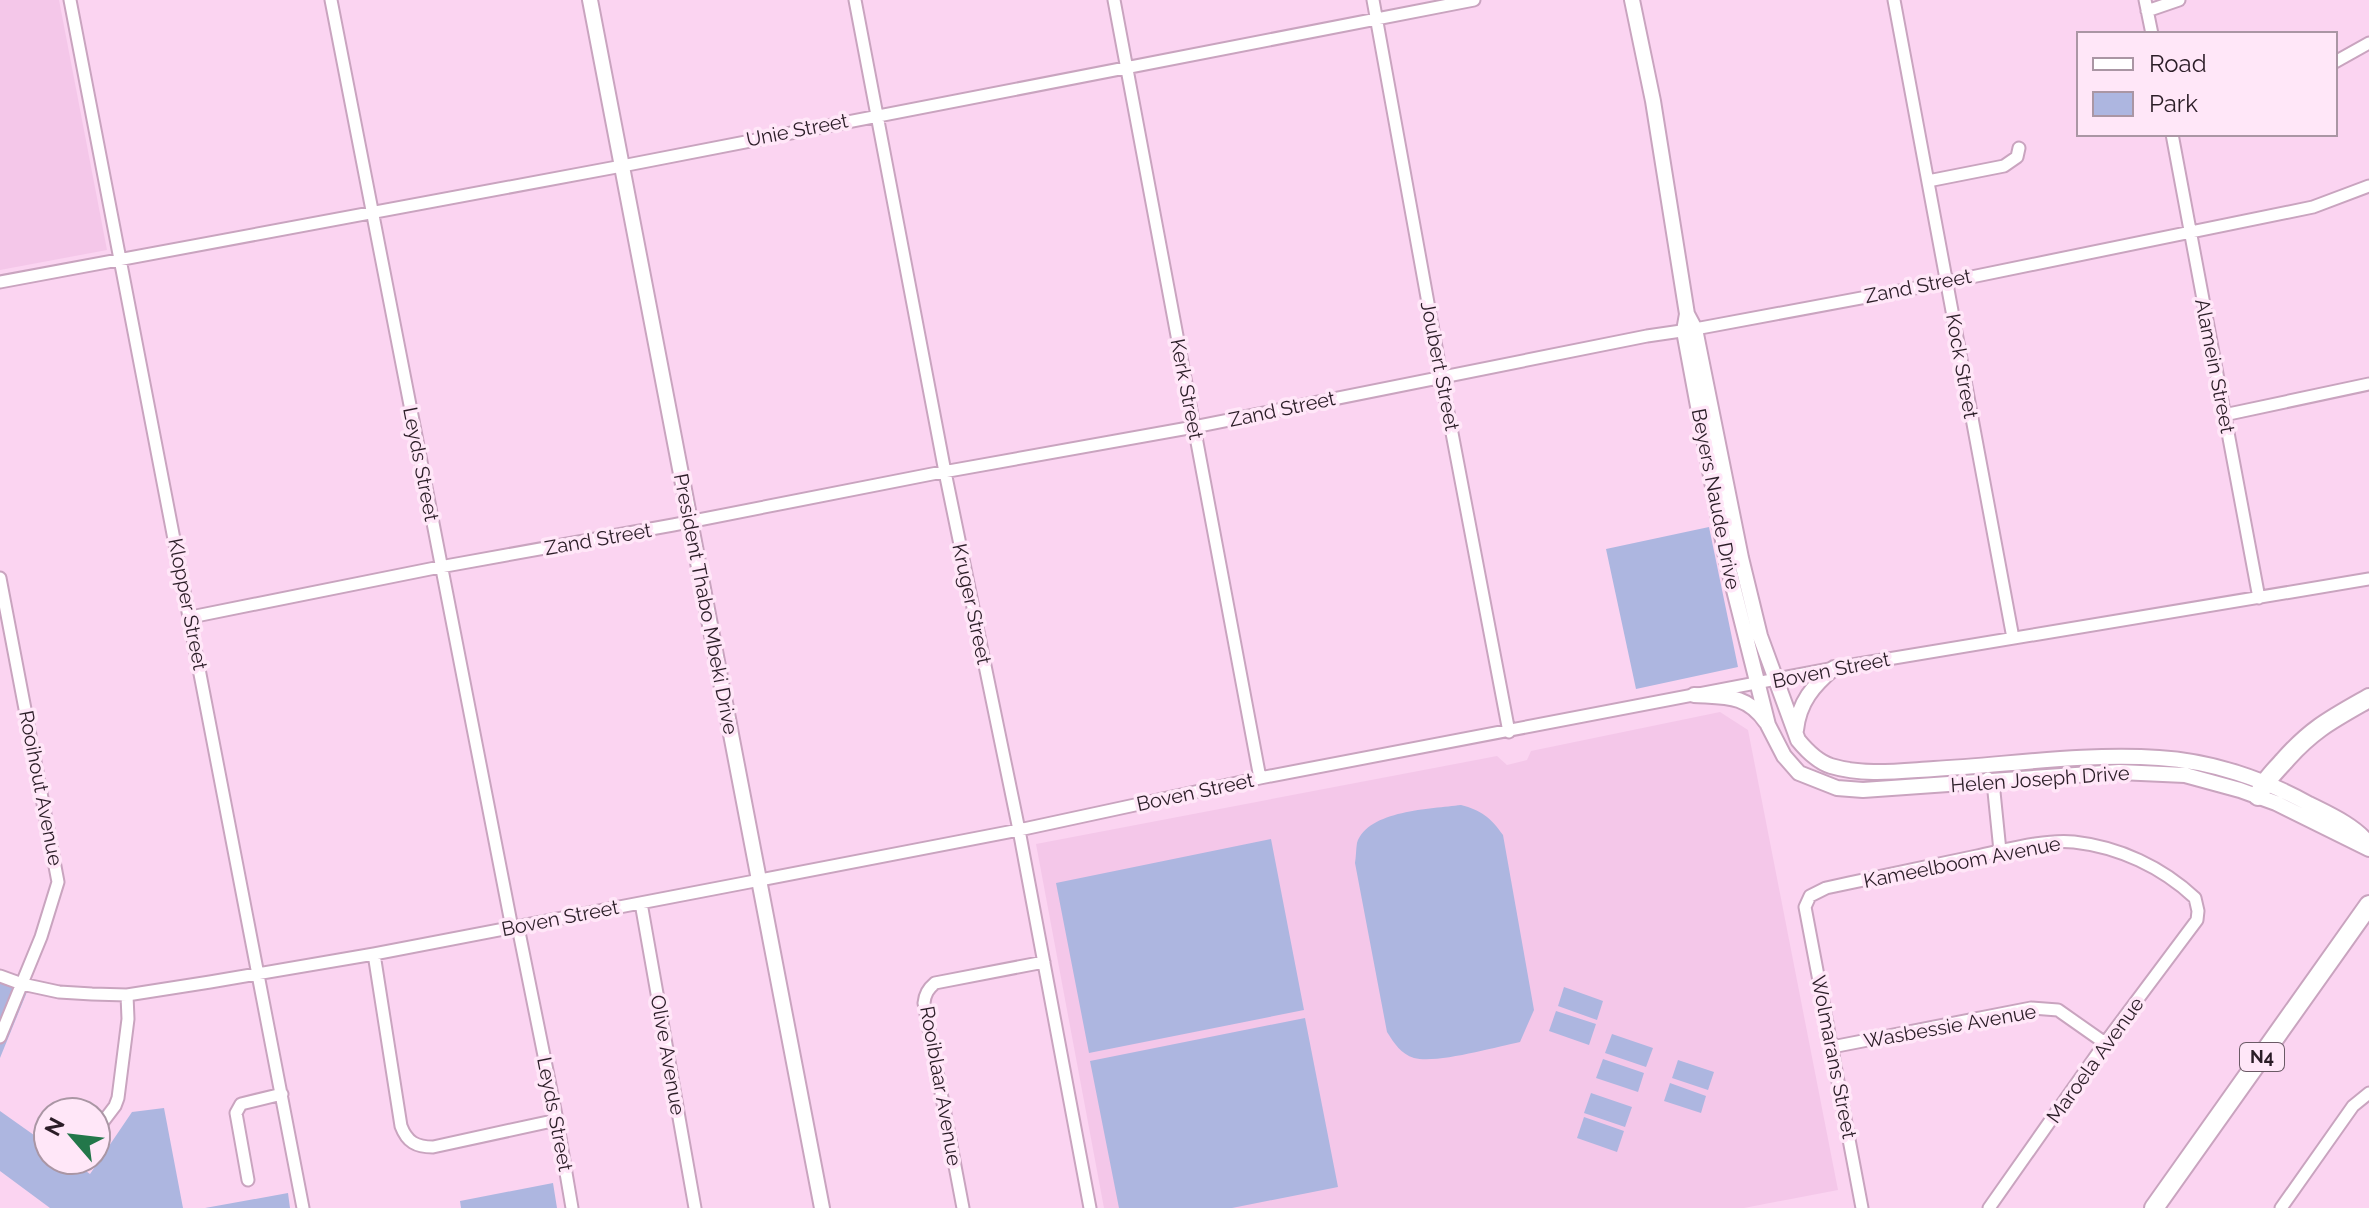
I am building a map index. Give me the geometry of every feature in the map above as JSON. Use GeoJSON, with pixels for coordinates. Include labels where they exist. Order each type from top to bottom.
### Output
{"type":"FeatureCollection","features":[{"type":"Feature","properties":{"kind":"highway"},"geometry":{"type":"LineString","coordinates":[[2261,790],[2311,733],[2369,698]]}},
{"type":"Feature","properties":{"kind":"highway","name":"N4"},"geometry":{"type":"LineString","coordinates":[[2154,1208],[2369,905]]}},
{"type":"Feature","properties":{"kind":"street","name":"Klopper Street"},"geometry":{"type":"LineString","coordinates":[[70,0],[303,1208]]}},
{"type":"Feature","properties":{"kind":"street","name":"Leyds Street"},"geometry":{"type":"LineString","coordinates":[[331,0],[440,567],[557,1120],[572,1208]]}},
{"type":"Feature","properties":{"kind":"street","name":"President Thabo Mbeki Drive"},"geometry":{"type":"LineString","coordinates":[[590,0],[822,1208]]}},
{"type":"Feature","properties":{"kind":"street","name":"Kruger Street"},"geometry":{"type":"LineString","coordinates":[[855,0],[945,472],[1019,830],[1090,1208]]}},
{"type":"Feature","properties":{"kind":"street","name":"Kerk Street"},"geometry":{"type":"LineString","coordinates":[[1114,0],[1260,778]]}},
{"type":"Feature","properties":{"kind":"street","name":"Joubert Street"},"geometry":{"type":"LineString","coordinates":[[1373,0],[1509,732]]}},
{"type":"Feature","properties":{"kind":"street","name":"Unie Street"},"geometry":{"type":"LineString","coordinates":[[0,282],[622,166],[1474,0]]}},
{"type":"Feature","properties":{"kind":"street","name":"Beyers Naude Drive"},"geometry":{"type":"LineString","coordinates":[[1632,0],[1653,101],[1727,562],[1758,684]]}},
{"type":"Feature","properties":{"kind":"street","name":"Kock Street"},"geometry":{"type":"LineString","coordinates":[[1894,0],[2013,638]]}},
{"type":"Feature","properties":{"kind":"street"},"geometry":{"type":"LineString","coordinates":[[2152,32],[2146,6],[2179,0]]}},
{"type":"Feature","properties":{"kind":"street"},"geometry":{"type":"LineString","coordinates":[[2337,61],[2369,43]]}},
{"type":"Feature","properties":{"kind":"street","name":"Alamein Street"},"geometry":{"type":"LineString","coordinates":[[2172,136],[2259,598]]}},
{"type":"Feature","properties":{"kind":"street"},"geometry":{"type":"LineString","coordinates":[[1928,181],[2004,166],[2017,157],[2019,148]]}},
{"type":"Feature","properties":{"kind":"street","name":"Zand Street"},"geometry":{"type":"LineString","coordinates":[[191,617],[440,567],[1194,427],[1947,282],[2313,207],[2369,186]]}},
{"type":"Feature","properties":{"kind":"street","name":"Beyers Naude Drive"},"geometry":{"type":"LineString","coordinates":[[1690,330],[1741,558],[1760,636],[1775,680]]}},
{"type":"Feature","properties":{"kind":"street"},"geometry":{"type":"LineString","coordinates":[[2224,415],[2369,384]]}},
{"type":"Feature","properties":{"kind":"street","name":"Rooihout Avenue"},"geometry":{"type":"LineString","coordinates":[[0,578],[58,882],[52,907],[0,1037]]}},
{"type":"Feature","properties":{"kind":"street","name":"Boven Street"},"geometry":{"type":"LineString","coordinates":[[0,976],[59,992],[127,995],[257,974],[1019,830],[1260,778],[1834,668],[2369,579]]}},
{"type":"Feature","properties":{"kind":"street"},"geometry":{"type":"LineString","coordinates":[[1795,734],[1797,715],[1804,700],[1834,668]]}},
{"type":"Feature","properties":{"kind":"street","name":"Helen Joseph Drive"},"geometry":{"type":"LineString","coordinates":[[1775,680],[1795,734],[1809,753],[1828,765],[1854,772],[2158,757],[2217,767],[2369,847]]}},
{"type":"Feature","properties":{"kind":"street","name":"Helen Joseph Drive"},"geometry":{"type":"LineString","coordinates":[[1758,684],[1768,725],[1784,756],[1799,773],[1837,788],[1863,790],[2119,772],[2161,772],[2261,790]]}},
{"type":"Feature","properties":{"kind":"street"},"geometry":{"type":"LineString","coordinates":[[1694,695],[1743,700],[1759,712],[1768,725]]}},
{"type":"Feature","properties":{"kind":"street"},"geometry":{"type":"LineString","coordinates":[[1975,768],[1993,782],[2000,851]]}},
{"type":"Feature","properties":{"kind":"street","name":"Kameelboom Avenue"},"geometry":{"type":"LineString","coordinates":[[1805,907],[1810,896],[1826,888],[2000,851],[2074,842],[2102,847],[2133,858],[2175,880],[2195,898],[2198,911]]}},
{"type":"Feature","properties":{"kind":"street","name":"Olive Avenue"},"geometry":{"type":"LineString","coordinates":[[641,903],[695,1208]]}},
{"type":"Feature","properties":{"kind":"street","name":"Wolmarans Street"},"geometry":{"type":"LineString","coordinates":[[1805,907],[1862,1208]]}},
{"type":"Feature","properties":{"kind":"street","name":"Maroela Avenue"},"geometry":{"type":"LineString","coordinates":[[1989,1208],[2105,1043],[2182,942],[2197,920],[2198,911]]}},
{"type":"Feature","properties":{"kind":"street"},"geometry":{"type":"LineString","coordinates":[[374,954],[401,1126],[410,1141],[421,1147],[433,1147],[557,1120]]}},
{"type":"Feature","properties":{"kind":"street","name":"Rooiblaar Avenue"},"geometry":{"type":"LineString","coordinates":[[963,1208],[925,996],[935,983],[1044,962]]}},
{"type":"Feature","properties":{"kind":"street"},"geometry":{"type":"LineString","coordinates":[[112,1110],[118,1098],[128,1019],[127,995]]}},
{"type":"Feature","properties":{"kind":"street","name":"Wasbessie Avenue"},"geometry":{"type":"LineString","coordinates":[[1832,1047],[2031,1008],[2058,1010],[2105,1043]]}},
{"type":"Feature","properties":{"kind":"street"},"geometry":{"type":"LineString","coordinates":[[2281,1208],[2353,1106],[2369,1093]]}},
{"type":"Feature","properties":{"kind":"street"},"geometry":{"type":"LineString","coordinates":[[248,1180],[236,1113],[238,1107],[282,1094]]}},
{"type":"Feature","properties":{"kind":"shaded area"},"geometry":{"type":"Polygon","coordinates":[[[0,0],[59,0],[107,250],[0,270],[0,0]]]}},
{"type":"Feature","properties":{"kind":"shaded area"},"geometry":{"type":"Polygon","coordinates":[[[1720,712],[1748,730],[1838,1190],[1744,1208],[1104,1208],[1036,844],[1497,756],[1507,765],[1527,760],[1531,751],[1720,712]]]}},
{"type":"Feature","properties":{"kind":"green space"},"geometry":{"type":"Polygon","coordinates":[[[1709,527],[1738,667],[1636,689],[1606,549],[1709,527]]]}},
{"type":"Feature","properties":{"kind":"green space"},"geometry":{"type":"Polygon","coordinates":[[[1461,805],[1485,816],[1503,835],[1534,1010],[1520,1042],[1451,1057],[1414,1058],[1402,1051],[1387,1032],[1355,863],[1357,843],[1363,832],[1387,818],[1418,810],[1461,805]]]}},
{"type":"Feature","properties":{"kind":"green space"},"geometry":{"type":"Polygon","coordinates":[[[1271,839],[1304,1010],[1089,1053],[1056,883],[1271,839]]]}},
{"type":"Feature","properties":{"kind":"green space"},"geometry":{"type":"Polygon","coordinates":[[[0,969],[31,982],[0,1058],[0,969]]]}},
{"type":"Feature","properties":{"kind":"green space"},"geometry":{"type":"Polygon","coordinates":[[[1564,987],[1603,1001],[1597,1020],[1558,1006],[1564,987]]]}},
{"type":"Feature","properties":{"kind":"green space"},"geometry":{"type":"Polygon","coordinates":[[[1556,1011],[1596,1024],[1589,1045],[1549,1031],[1556,1011]]]}},
{"type":"Feature","properties":{"kind":"green space"},"geometry":{"type":"Polygon","coordinates":[[[1305,1018],[1338,1187],[1232,1208],[1119,1208],[1090,1061],[1305,1018]]]}},
{"type":"Feature","properties":{"kind":"green space"},"geometry":{"type":"Polygon","coordinates":[[[1612,1034],[1653,1048],[1646,1067],[1605,1053],[1612,1034]]]}},
{"type":"Feature","properties":{"kind":"green space"},"geometry":{"type":"Polygon","coordinates":[[[1603,1059],[1644,1073],[1638,1092],[1596,1078],[1603,1059]]]}},
{"type":"Feature","properties":{"kind":"green space"},"geometry":{"type":"Polygon","coordinates":[[[1678,1060],[1714,1072],[1708,1090],[1672,1078],[1678,1060]]]}},
{"type":"Feature","properties":{"kind":"green space"},"geometry":{"type":"Polygon","coordinates":[[[1670,1083],[1706,1096],[1701,1113],[1664,1101],[1670,1083]]]}},
{"type":"Feature","properties":{"kind":"green space"},"geometry":{"type":"Polygon","coordinates":[[[1591,1093],[1632,1107],[1625,1127],[1584,1113],[1591,1093]]]}},
{"type":"Feature","properties":{"kind":"green space"},"geometry":{"type":"Polygon","coordinates":[[[164,1108],[183,1208],[50,1208],[0,1171],[0,1111],[32,1134],[32,1176],[112,1176],[112,1142],[132,1112],[164,1108]]]}},
{"type":"Feature","properties":{"kind":"green space"},"geometry":{"type":"Polygon","coordinates":[[[1584,1117],[1624,1131],[1617,1152],[1577,1138],[1584,1117]]]}},
{"type":"Feature","properties":{"kind":"green space"},"geometry":{"type":"Polygon","coordinates":[[[553,1183],[557,1208],[461,1208],[460,1201],[553,1183]]]}},
{"type":"Feature","properties":{"kind":"green space"},"geometry":{"type":"Polygon","coordinates":[[[288,1193],[290,1208],[205,1208],[288,1193]]]}}]}
